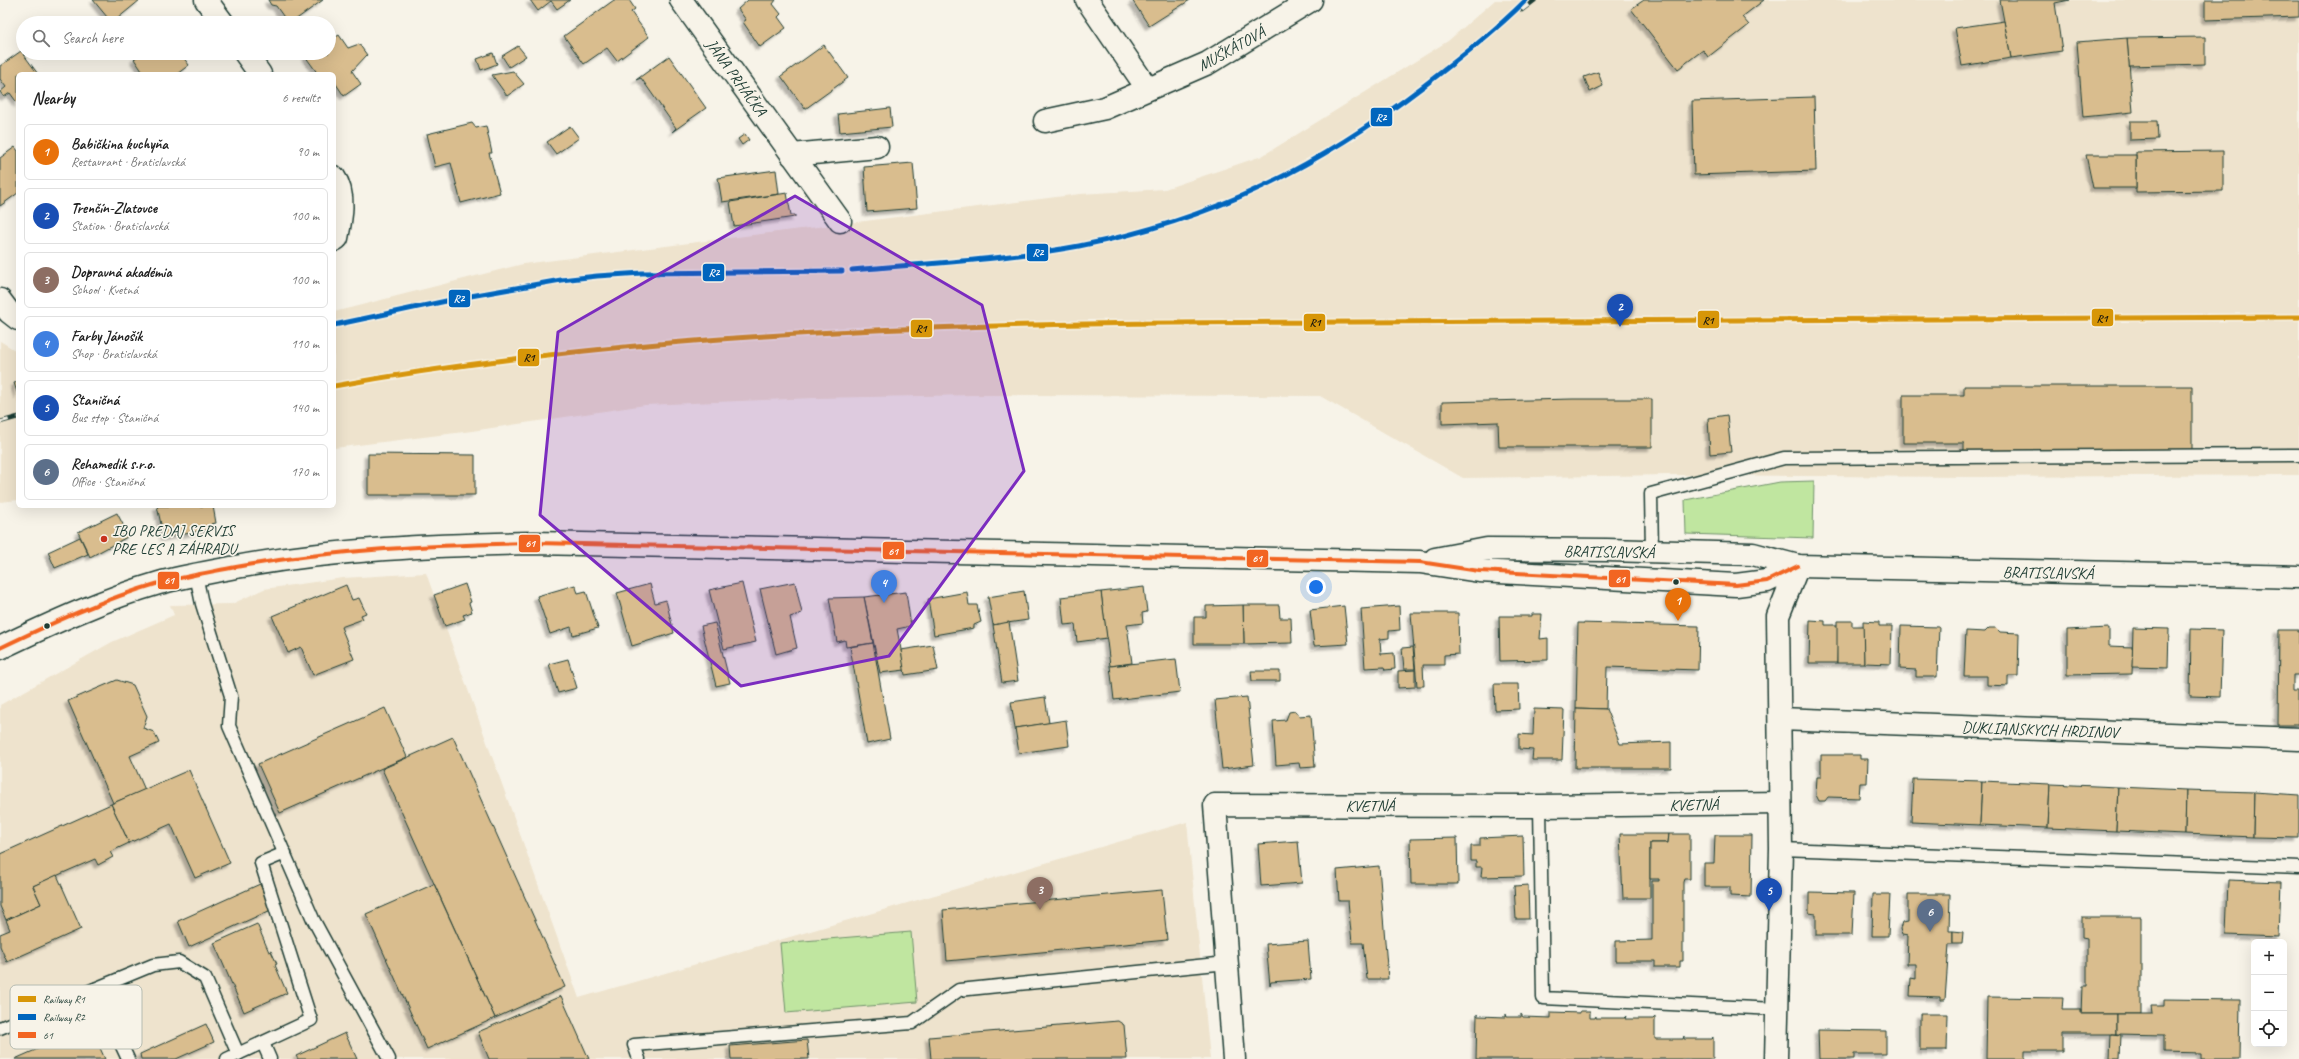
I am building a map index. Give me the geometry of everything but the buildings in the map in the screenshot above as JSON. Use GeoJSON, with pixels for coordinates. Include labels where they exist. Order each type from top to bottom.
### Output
{"type":"FeatureCollection","features":[{"type":"Feature","properties":{"kind":"street"},"geometry":{"type":"LineString","coordinates":[[206,0],[218,16]]}},
{"type":"Feature","properties":{"kind":"street","name":"JÁNA PRHÁČKA"},"geometry":{"type":"LineString","coordinates":[[682,0],[840,221]]}},
{"type":"Feature","properties":{"kind":"street"},"geometry":{"type":"LineString","coordinates":[[1087,0],[1147,88]]}},
{"type":"Feature","properties":{"kind":"street","name":"MUŠKÁTOVÁ"},"geometry":{"type":"LineString","coordinates":[[1045,121],[1105,108],[1147,88],[1208,63],[1311,0]]}},
{"type":"Feature","properties":{"kind":"street"},"geometry":{"type":"LineString","coordinates":[[250,60],[259,72]]}},
{"type":"Feature","properties":{"kind":"street"},"geometry":{"type":"LineString","coordinates":[[792,155],[877,146]]}},
{"type":"Feature","properties":{"kind":"street"},"geometry":{"type":"LineString","coordinates":[[336,180],[338,183],[342,211],[336,239]]}},
{"type":"Feature","properties":{"kind":"street"},"geometry":{"type":"LineString","coordinates":[[0,300],[9,312],[16,317]]}},
{"type":"Feature","properties":{"kind":"street","name":"BRATISLAVSKÁ"},"geometry":{"type":"LineString","coordinates":[[0,648],[60,618],[116,597],[196,575],[278,559],[336,552],[423,545],[535,543],[1420,562],[1479,571],[1736,584],[1767,581],[1798,566]]}},
{"type":"Feature","properties":{"kind":"street","name":"BRATISLAVSKÁ"},"geometry":{"type":"LineString","coordinates":[[1420,562],[1487,549],[1652,552],[1753,554],[1798,566],[2299,578]]}},
{"type":"Feature","properties":{"kind":"street"},"geometry":{"type":"LineString","coordinates":[[1776,1059],[1781,849],[1778,616],[1798,566]]}},
{"type":"Feature","properties":{"kind":"street","name":"DUKLIANSKYCH HRDINOV"},"geometry":{"type":"LineString","coordinates":[[1780,719],[2299,738]]}},
{"type":"Feature","properties":{"kind":"street","name":"KVETNÁ"},"geometry":{"type":"LineString","coordinates":[[1234,1059],[1215,805],[1540,806],[1780,803]]}},
{"type":"Feature","properties":{"kind":"lane"},"geometry":{"type":"LineString","coordinates":[[1652,552],[1651,494],[1784,458],[2299,455]]}},
{"type":"Feature","properties":{"kind":"lane"},"geometry":{"type":"LineString","coordinates":[[196,575],[202,604],[231,696],[229,726],[313,919],[389,1059]]}},
{"type":"Feature","properties":{"kind":"lane"},"geometry":{"type":"LineString","coordinates":[[1540,806],[1542,998],[1776,1009]]}},
{"type":"Feature","properties":{"kind":"lane"},"geometry":{"type":"LineString","coordinates":[[1781,849],[2299,868]]}},
{"type":"Feature","properties":{"kind":"lane"},"geometry":{"type":"LineString","coordinates":[[106,985],[153,965],[179,962],[205,978],[233,1057],[311,1020],[261,863],[285,853]]}},
{"type":"Feature","properties":{"kind":"lane"},"geometry":{"type":"LineString","coordinates":[[639,1059],[634,1045],[912,1022],[959,990],[1227,962]]}},
{"type":"Feature","properties":{"kind":"lane"},"geometry":{"type":"LineString","coordinates":[[0,1028],[10,1024]]}},
{"type":"Feature","properties":{"kind":"lane"},"geometry":{"type":"LineString","coordinates":[[263,1043],[270,1059]]}},
{"type":"Feature","properties":{"kind":"lane"},"geometry":{"type":"LineString","coordinates":[[123,1049],[128,1059]]}},
{"type":"Feature","properties":{"kind":"highlighted area"},"geometry":{"type":"Polygon","coordinates":[[[795,196],[982,305],[1024,471],[889,656],[741,686],[540,515],[558,332],[795,196]]]}},
{"type":"Feature","properties":{"kind":"shaded area"},"geometry":{"type":"Polygon","coordinates":[[[1495,0],[2299,0],[2299,475],[1976,477],[1671,475],[1463,478],[1320,396],[975,395],[814,398],[645,405],[472,431],[336,448],[336,311],[523,264],[1080,194],[1165,189],[1262,156],[1448,41],[1495,0]]]}},
{"type":"Feature","properties":{"kind":"shaded area"},"geometry":{"type":"Polygon","coordinates":[[[0,341],[16,351],[16,500],[0,502],[0,341]]]}},
{"type":"Feature","properties":{"kind":"shaded area"},"geometry":{"type":"Polygon","coordinates":[[[426,573],[579,998],[1187,822],[1210,1059],[0,1059],[0,705],[112,642],[174,615],[170,605],[232,604],[264,589],[343,578],[426,573]]]}},
{"type":"Feature","properties":{"kind":"green space"},"geometry":{"type":"Polygon","coordinates":[[[1814,481],[1813,538],[1686,534],[1685,500],[1780,482],[1814,481]]]}},
{"type":"Feature","properties":{"kind":"green space"},"geometry":{"type":"Polygon","coordinates":[[[911,932],[917,1002],[786,1013],[780,943],[911,932]]]}},
{"type":"Feature","properties":{"kind":"railway"},"geometry":{"type":"LineString","coordinates":[[852,270],[994,258],[1051,251],[1128,235],[1175,221],[1219,205],[1304,165],[1345,141],[1425,85],[1502,23],[1526,0]]}},
{"type":"Feature","properties":{"kind":"railway"},"geometry":{"type":"LineString","coordinates":[[1522,10],[1535,0]]}},
{"type":"Feature","properties":{"kind":"railway"},"geometry":{"type":"LineString","coordinates":[[336,325],[465,297],[561,280],[597,276],[642,273],[842,271]]}},
{"type":"Feature","properties":{"kind":"railway"},"geometry":{"type":"LineString","coordinates":[[0,422],[16,418]]}},
{"type":"Feature","properties":{"kind":"rail line","name":"R2"},"geometry":{"type":"LineString","coordinates":[[852,270],[994,258],[1051,251],[1128,235],[1175,221],[1219,205],[1304,165],[1345,141],[1425,85],[1502,23],[1526,0]]}},
{"type":"Feature","properties":{"kind":"rail line","name":"R2"},"geometry":{"type":"LineString","coordinates":[[336,325],[465,297],[561,280],[597,276],[642,273],[842,271]]}},
{"type":"Feature","properties":{"kind":"rail line","name":"R1"},"geometry":{"type":"LineString","coordinates":[[336,386],[461,366],[589,350],[716,339],[973,327],[1230,323],[2299,317]]}},
{"type":"Feature","properties":{"kind":"transit line","name":"61"},"geometry":{"type":"LineString","coordinates":[[0,648],[118,596],[159,583],[188,576],[310,556],[385,549],[460,545],[535,543],[1420,562],[1479,571],[1736,585],[1767,581],[1798,566]]}},
{"type":"Feature","properties":{"kind":"place","name":"Trenčín-Zlatovce"},"geometry":{"type":"Point","coordinates":[1620,327]}},
{"type":"Feature","properties":{"kind":"place","name":"IBO PREDAJ SERVIS PRE LES A ZÁHRADU"},"geometry":{"type":"Point","coordinates":[104,539]}},
{"type":"Feature","properties":{"kind":"place","name":"Farby Jánošík"},"geometry":{"type":"Point","coordinates":[884,603]}},
{"type":"Feature","properties":{"kind":"place","name":"Babičkina kuchyňa"},"geometry":{"type":"Point","coordinates":[1678,621]}},
{"type":"Feature","properties":{"kind":"place","name":"Dopravná akadémia"},"geometry":{"type":"Point","coordinates":[1040,910]}},
{"type":"Feature","properties":{"kind":"place","name":"Staničná"},"geometry":{"type":"Point","coordinates":[1769,911]}},
{"type":"Feature","properties":{"kind":"place","name":"Rehamedik s.r.o."},"geometry":{"type":"Point","coordinates":[1930,932]}}]}
